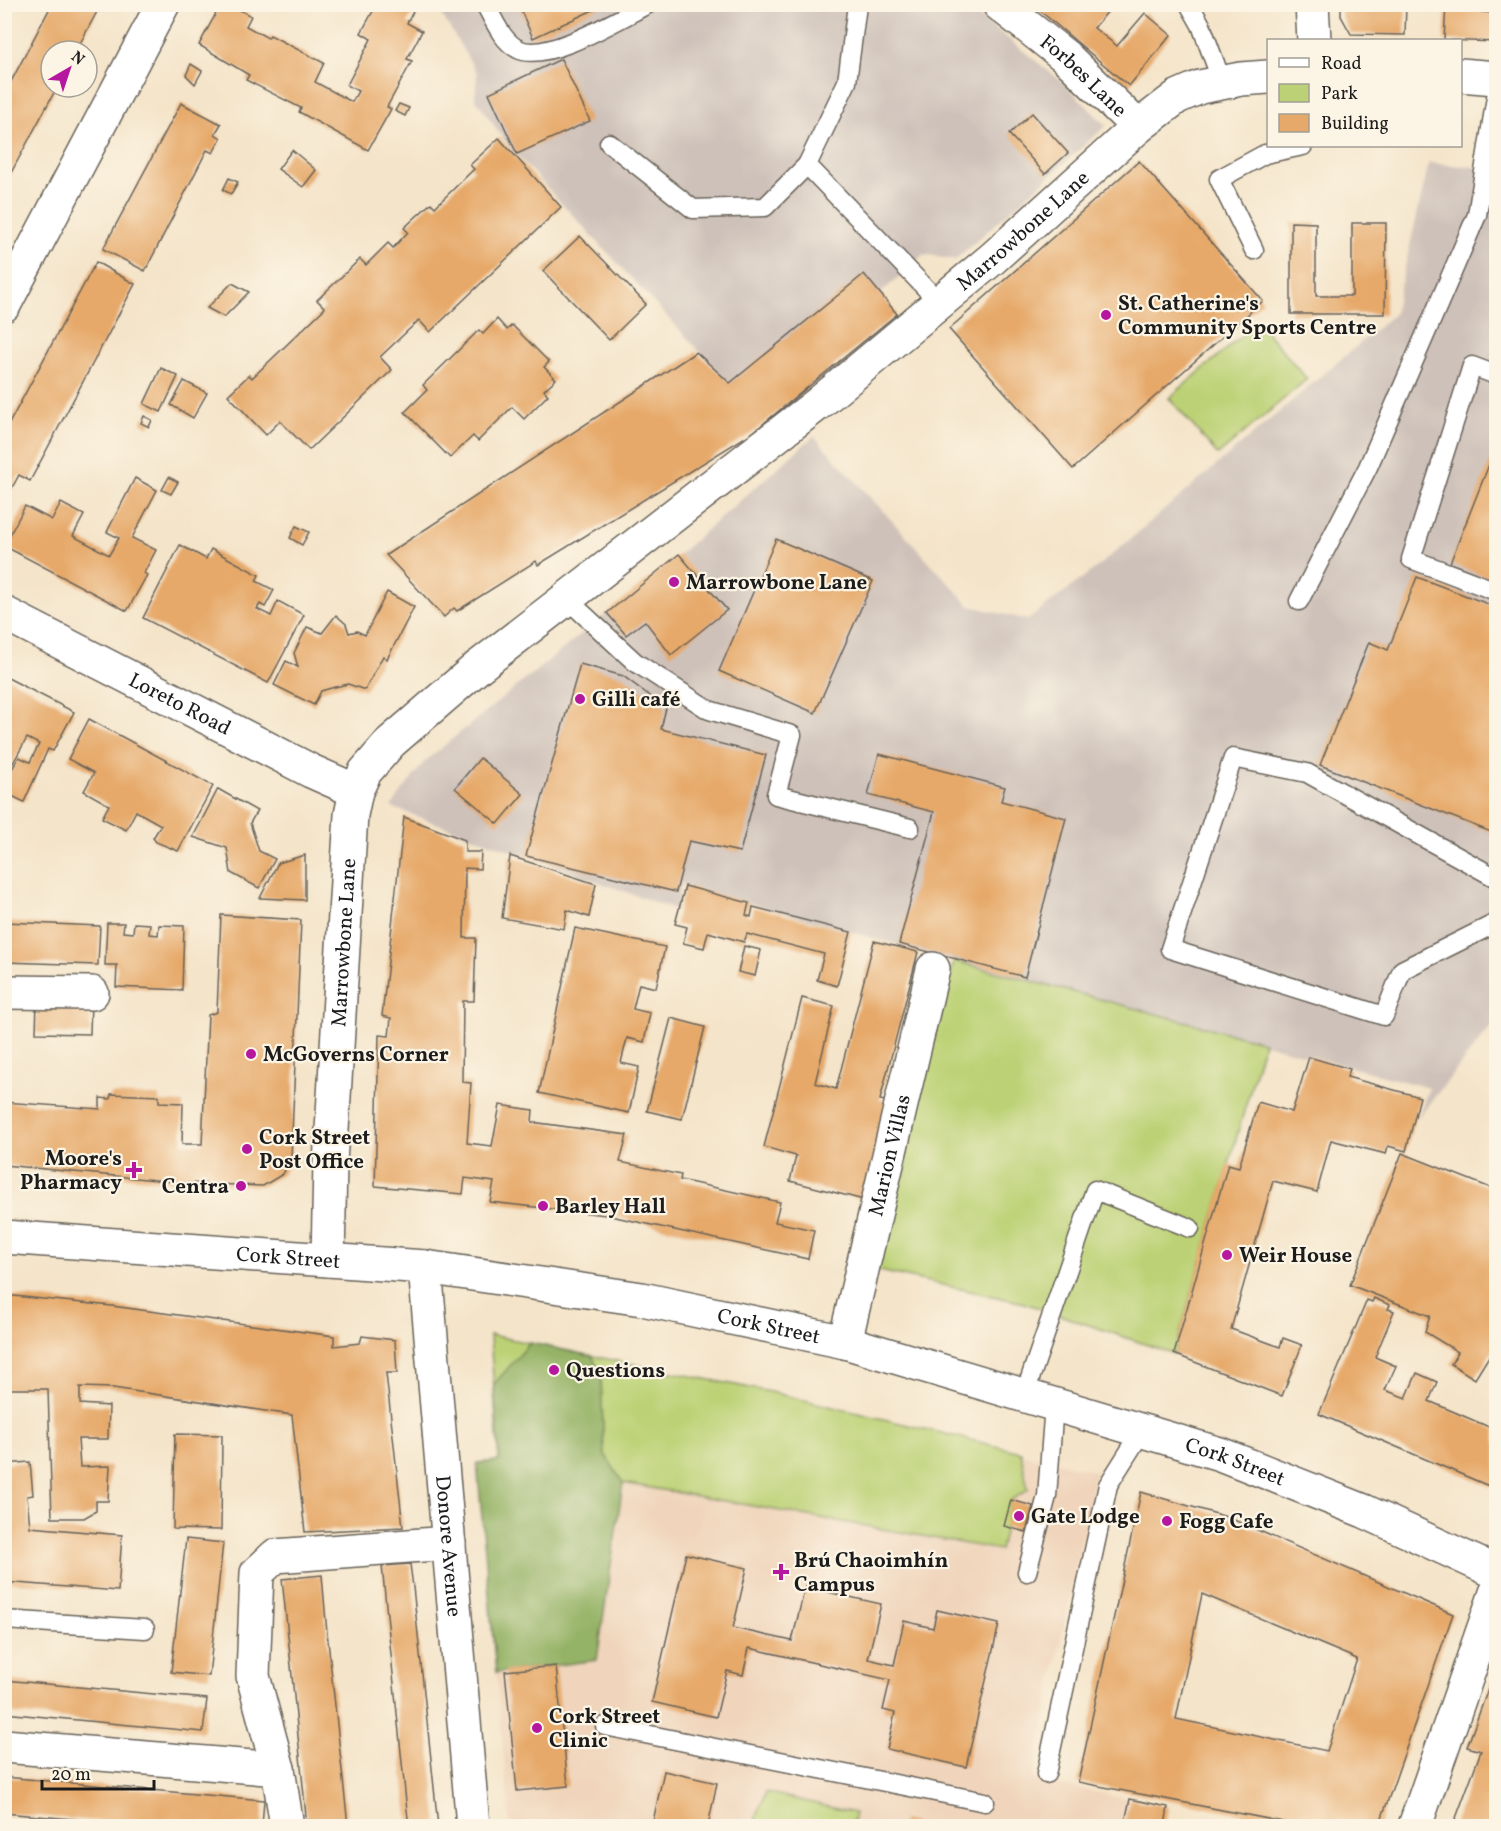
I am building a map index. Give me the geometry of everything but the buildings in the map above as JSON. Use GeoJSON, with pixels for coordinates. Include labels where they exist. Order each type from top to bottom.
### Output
{"type":"FeatureCollection","features":[{"type":"Feature","properties":{"kind":"main road"},"geometry":{"type":"LineString","coordinates":[[4,304],[163,4]]}},
{"type":"Feature","properties":{"kind":"main road","name":"Forbes Lane"},"geometry":{"type":"LineString","coordinates":[[999,4],[1066,57],[1137,127]]}},
{"type":"Feature","properties":{"kind":"main road"},"geometry":{"type":"LineString","coordinates":[[1312,4],[1314,39]]}},
{"type":"Feature","properties":{"kind":"main road"},"geometry":{"type":"LineString","coordinates":[[1462,75],[1497,78]]}},
{"type":"Feature","properties":{"kind":"main road","name":"Marrowbone Lane"},"geometry":{"type":"LineString","coordinates":[[328,1260],[330,1163],[351,815],[356,791],[365,772],[391,742],[478,667],[819,403],[940,303],[1052,206],[1137,127],[1177,97],[1200,87],[1267,77]]}},
{"type":"Feature","properties":{"kind":"main road","name":"Loreto Road"},"geometry":{"type":"LineString","coordinates":[[4,613],[311,771],[356,791]]}},
{"type":"Feature","properties":{"kind":"main road","name":"Marion Villas"},"geometry":{"type":"LineString","coordinates":[[844,1342],[933,969]]}},
{"type":"Feature","properties":{"kind":"main road"},"geometry":{"type":"LineString","coordinates":[[4,992],[92,993]]}},
{"type":"Feature","properties":{"kind":"main road","name":"Cork Street"},"geometry":{"type":"LineString","coordinates":[[4,1237],[425,1267],[642,1299],[844,1342],[1220,1454],[1364,1511],[1497,1572]]}},
{"type":"Feature","properties":{"kind":"main road","name":"Donore Avenue"},"geometry":{"type":"LineString","coordinates":[[425,1267],[473,1827]]}},
{"type":"Feature","properties":{"kind":"main road"},"geometry":{"type":"LineString","coordinates":[[286,1827],[278,1769],[253,1676],[257,1573],[275,1556],[449,1543]]}},
{"type":"Feature","properties":{"kind":"main road"},"geometry":{"type":"LineString","coordinates":[[1415,1827],[1497,1593]]}},
{"type":"Feature","properties":{"kind":"main road"},"geometry":{"type":"LineString","coordinates":[[4,1746],[278,1769]]}},
{"type":"Feature","properties":{"kind":"lane"},"geometry":{"type":"LineString","coordinates":[[485,4],[504,37],[517,49],[531,54],[550,51],[648,4]]}},
{"type":"Feature","properties":{"kind":"lane"},"geometry":{"type":"LineString","coordinates":[[1189,4],[1201,25],[1222,82]]}},
{"type":"Feature","properties":{"kind":"lane"},"geometry":{"type":"LineString","coordinates":[[609,143],[693,209],[765,207],[807,165],[847,82],[857,5]]}},
{"type":"Feature","properties":{"kind":"lane"},"geometry":{"type":"LineString","coordinates":[[1299,601],[1368,467],[1477,215],[1497,96]]}},
{"type":"Feature","properties":{"kind":"lane"},"geometry":{"type":"LineString","coordinates":[[1254,250],[1219,179],[1265,154],[1298,147]]}},
{"type":"Feature","properties":{"kind":"lane"},"geometry":{"type":"LineString","coordinates":[[807,165],[940,303]]}},
{"type":"Feature","properties":{"kind":"lane"},"geometry":{"type":"LineString","coordinates":[[1497,375],[1472,366],[1411,559],[1497,591]]}},
{"type":"Feature","properties":{"kind":"lane"},"geometry":{"type":"LineString","coordinates":[[567,599],[634,662],[709,710],[792,735],[776,795],[910,828]]}},
{"type":"Feature","properties":{"kind":"lane"},"geometry":{"type":"LineString","coordinates":[[1497,878],[1307,773],[1233,758],[1170,949],[1384,1016],[1402,970],[1497,923]]}},
{"type":"Feature","properties":{"kind":"lane"},"geometry":{"type":"LineString","coordinates":[[1027,1572],[1047,1496],[1039,1400],[1095,1190],[1190,1228]]}},
{"type":"Feature","properties":{"kind":"lane"},"geometry":{"type":"LineString","coordinates":[[1046,1774],[1108,1485],[1142,1431]]}},
{"type":"Feature","properties":{"kind":"lane"},"geometry":{"type":"LineString","coordinates":[[4,1620],[145,1629]]}},
{"type":"Feature","properties":{"kind":"lane"},"geometry":{"type":"LineString","coordinates":[[605,1726],[985,1802]]}},
{"type":"Feature","properties":{"kind":"shaded area"},"geometry":{"type":"Polygon","coordinates":[[[436,5],[966,5],[1066,85],[1106,126],[955,260],[924,254],[881,293],[896,314],[752,433],[729,383],[509,147],[475,98],[477,73],[436,5]]]}},
{"type":"Feature","properties":{"kind":"shaded area"},"geometry":{"type":"Polygon","coordinates":[[[1429,163],[1496,169],[1496,1020],[1417,1119],[1429,1088],[954,961],[681,884],[676,910],[391,807],[424,762],[607,613],[626,634],[645,621],[671,654],[727,610],[679,554],[814,436],[970,606],[1028,620],[1101,564],[1394,314],[1429,163]]]}},
{"type":"Feature","properties":{"kind":"shaded area","name":"Brú Chaoimhín Campus"},"geometry":{"type":"Polygon","coordinates":[[[490,1335],[775,1393],[1096,1472],[1032,1779],[1168,1807],[1165,1826],[510,1826],[477,1463],[499,1461],[490,1335]]]}},
{"type":"Feature","properties":{"kind":"green space"},"geometry":{"type":"Polygon","coordinates":[[[1258,322],[1307,379],[1218,455],[1169,398],[1258,322]]]}},
{"type":"Feature","properties":{"kind":"green space"},"geometry":{"type":"Polygon","coordinates":[[[954,961],[1264,1042],[1174,1354],[1024,1303],[875,1270],[954,961]]]}},
{"type":"Feature","properties":{"kind":"green space"},"geometry":{"type":"Polygon","coordinates":[[[490,1335],[775,1393],[1021,1452],[1028,1490],[1011,1500],[1000,1550],[499,1461],[490,1335]]]}},
{"type":"Feature","properties":{"kind":"green space"},"geometry":{"type":"Polygon","coordinates":[[[530,1343],[592,1356],[601,1375],[604,1453],[623,1483],[597,1660],[496,1673],[477,1463],[499,1461],[494,1384],[530,1343]]]}},
{"type":"Feature","properties":{"kind":"green space"},"geometry":{"type":"Polygon","coordinates":[[[766,1792],[855,1813],[852,1826],[753,1826],[766,1792]]]}},
{"type":"Feature","properties":{"kind":"place","name":"St. Catherine's Community Sports Centre"},"geometry":{"type":"Point","coordinates":[1106,315]}},
{"type":"Feature","properties":{"kind":"place","name":"Marrowbone Lane"},"geometry":{"type":"Point","coordinates":[674,582]}},
{"type":"Feature","properties":{"kind":"place","name":"Gilli café"},"geometry":{"type":"Point","coordinates":[580,699]}},
{"type":"Feature","properties":{"kind":"place","name":"McGoverns Corner"},"geometry":{"type":"Point","coordinates":[251,1054]}},
{"type":"Feature","properties":{"kind":"place","name":"Cork Street Post Office"},"geometry":{"type":"Point","coordinates":[247,1149]}},
{"type":"Feature","properties":{"kind":"place","name":"Moore's Pharmacy"},"geometry":{"type":"Point","coordinates":[134,1170]}},
{"type":"Feature","properties":{"kind":"place","name":"Centra"},"geometry":{"type":"Point","coordinates":[241,1186]}},
{"type":"Feature","properties":{"kind":"place","name":"Barley Hall"},"geometry":{"type":"Point","coordinates":[543,1206]}},
{"type":"Feature","properties":{"kind":"place","name":"Weir House"},"geometry":{"type":"Point","coordinates":[1227,1255]}},
{"type":"Feature","properties":{"kind":"place","name":"Questions"},"geometry":{"type":"Point","coordinates":[554,1370]}},
{"type":"Feature","properties":{"kind":"place","name":"Gate Lodge"},"geometry":{"type":"Point","coordinates":[1019,1516]}},
{"type":"Feature","properties":{"kind":"place","name":"Fogg Cafe"},"geometry":{"type":"Point","coordinates":[1167,1521]}},
{"type":"Feature","properties":{"kind":"place","name":"Brú Chaoimhín Campus"},"geometry":{"type":"Point","coordinates":[781,1572]}},
{"type":"Feature","properties":{"kind":"place","name":"Cork Street Clinic"},"geometry":{"type":"Point","coordinates":[537,1728]}}]}
